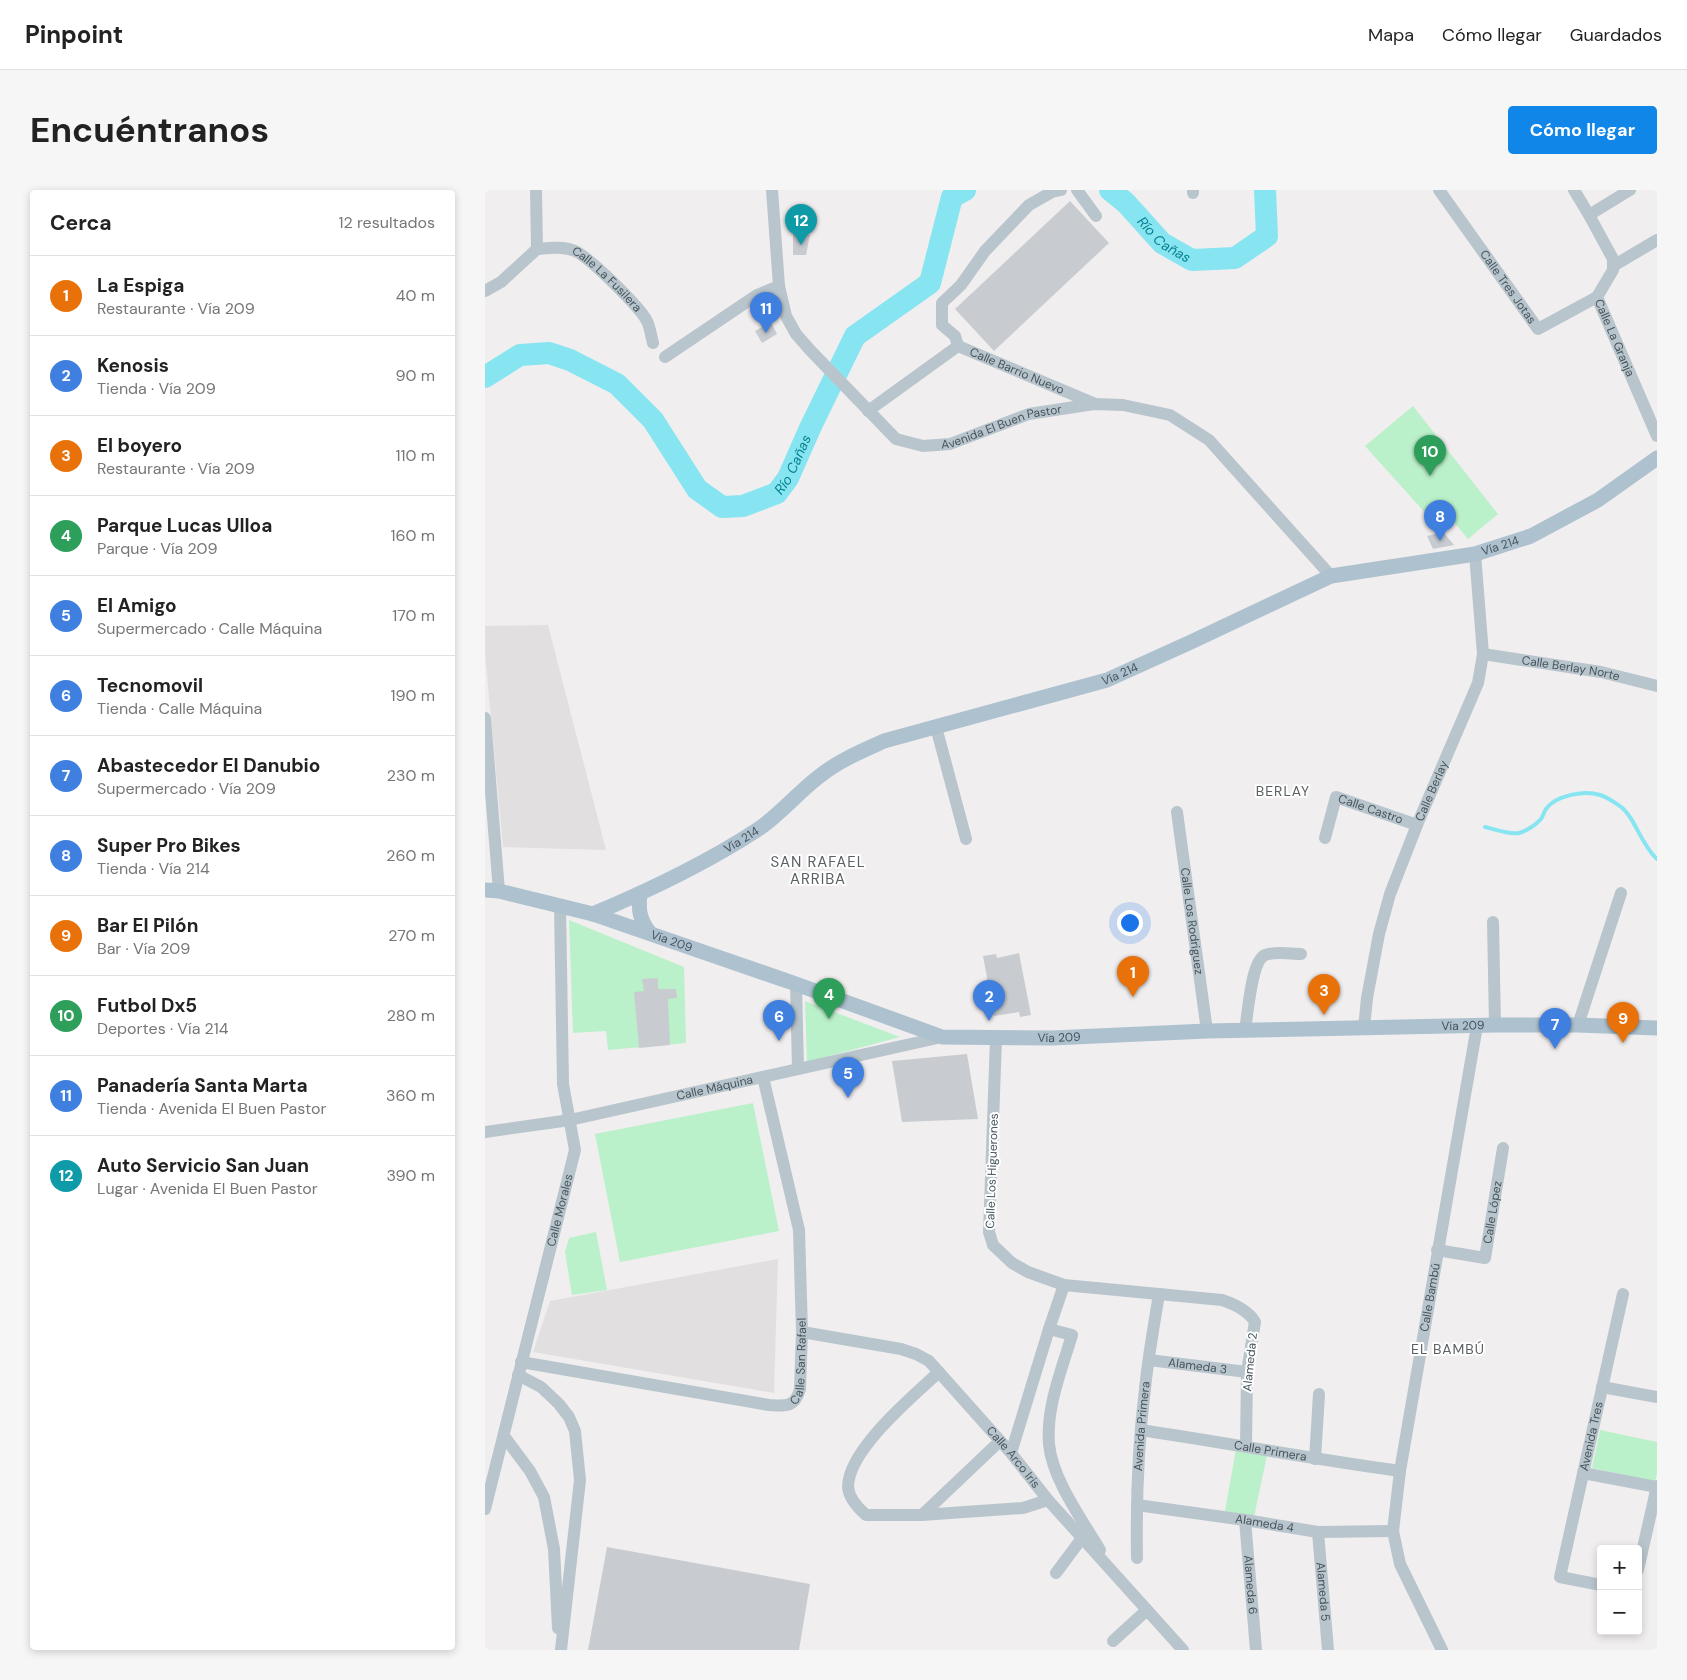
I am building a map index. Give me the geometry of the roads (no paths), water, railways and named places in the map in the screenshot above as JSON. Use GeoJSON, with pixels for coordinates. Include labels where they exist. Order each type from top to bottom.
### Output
{"type":"FeatureCollection","features":[{"type":"Feature","properties":{"kind":"main road","name":"Vía 214"},"geometry":{"type":"LineString","coordinates":[[593,914],[640,895],[705,862],[759,829],[821,775],[851,756],[885,740],[1107,680],[1331,576],[1475,554],[1531,536],[1598,500],[1657,458]]}},
{"type":"Feature","properties":{"kind":"main road","name":"Vía 209"},"geometry":{"type":"LineString","coordinates":[[492,891],[593,914],[942,1037],[996,1039],[1052,1038],[1207,1031],[1495,1025],[1578,1025],[1657,1028]]}},
{"type":"Feature","properties":{"kind":"main road"},"geometry":{"type":"LineString","coordinates":[[640,895],[639,911],[645,927],[650,933]]}},
{"type":"Feature","properties":{"kind":"street"},"geometry":{"type":"LineString","coordinates":[[485,291],[501,282],[537,249],[536,190]]}},
{"type":"Feature","properties":{"kind":"street","name":"Avenida El Buen Pastor"},"geometry":{"type":"LineString","coordinates":[[772,190],[779,286],[786,316],[796,334],[810,350],[896,439],[923,446],[950,444],[1029,414],[1094,404],[1123,405],[1170,415],[1209,440],[1331,576]]}},
{"type":"Feature","properties":{"kind":"street"},"geometry":{"type":"LineString","coordinates":[[958,346],[955,336],[942,325],[942,303],[961,285],[985,251],[1029,205],[1053,192],[1061,190]]}},
{"type":"Feature","properties":{"kind":"street"},"geometry":{"type":"LineString","coordinates":[[1077,190],[1096,216]]}},
{"type":"Feature","properties":{"kind":"street","name":"Calle Tres Jotas"},"geometry":{"type":"LineString","coordinates":[[1439,190],[1538,329],[1597,297]]}},
{"type":"Feature","properties":{"kind":"street"},"geometry":{"type":"LineString","coordinates":[[1574,190],[1613,259],[1613,266]]}},
{"type":"Feature","properties":{"kind":"street"},"geometry":{"type":"LineString","coordinates":[[1589,215],[1630,190]]}},
{"type":"Feature","properties":{"kind":"street"},"geometry":{"type":"LineString","coordinates":[[1613,266],[1657,240]]}},
{"type":"Feature","properties":{"kind":"street","name":"Calle La Fusilera"},"geometry":{"type":"LineString","coordinates":[[537,249],[569,249],[577,252],[600,271],[640,310],[648,322],[653,343]]}},
{"type":"Feature","properties":{"kind":"street","name":"Calle La Granja"},"geometry":{"type":"LineString","coordinates":[[1613,266],[1613,270],[1597,297],[1657,436]]}},
{"type":"Feature","properties":{"kind":"street"},"geometry":{"type":"LineString","coordinates":[[665,357],[757,295],[779,286]]}},
{"type":"Feature","properties":{"kind":"street","name":"Calle Barrio Nuevo"},"geometry":{"type":"LineString","coordinates":[[868,411],[958,346],[1094,404]]}},
{"type":"Feature","properties":{"kind":"street","name":"Calle Berlay"},"geometry":{"type":"LineString","coordinates":[[1364,1028],[1367,998],[1390,894],[1417,824],[1478,683],[1483,654],[1475,554]]}},
{"type":"Feature","properties":{"kind":"street","name":"Calle Berlay Norte"},"geometry":{"type":"LineString","coordinates":[[1483,654],[1601,672],[1657,686]]}},
{"type":"Feature","properties":{"kind":"street"},"geometry":{"type":"LineString","coordinates":[[485,718],[492,891]]}},
{"type":"Feature","properties":{"kind":"street"},"geometry":{"type":"LineString","coordinates":[[936,727],[966,839]]}},
{"type":"Feature","properties":{"kind":"street","name":"Calle Castro"},"geometry":{"type":"LineString","coordinates":[[1325,838],[1336,797],[1417,824]]}},
{"type":"Feature","properties":{"kind":"street","name":"Calle Los Rodriguez"},"geometry":{"type":"LineString","coordinates":[[1177,812],[1207,1031]]}},
{"type":"Feature","properties":{"kind":"street"},"geometry":{"type":"LineString","coordinates":[[1578,1025],[1621,893]]}},
{"type":"Feature","properties":{"kind":"street","name":"Calle Morales"},"geometry":{"type":"LineString","coordinates":[[485,1509],[575,1150],[563,1084],[560,906]]}},
{"type":"Feature","properties":{"kind":"street"},"geometry":{"type":"LineString","coordinates":[[1493,922],[1495,1025]]}},
{"type":"Feature","properties":{"kind":"street"},"geometry":{"type":"LineString","coordinates":[[1245,1030],[1255,968],[1261,957],[1268,954],[1301,954]]}},
{"type":"Feature","properties":{"kind":"street"},"geometry":{"type":"LineString","coordinates":[[796,984],[798,1069]]}},
{"type":"Feature","properties":{"kind":"street","name":"Calle Bambú"},"geometry":{"type":"LineString","coordinates":[[1442,1650],[1400,1564],[1393,1530],[1400,1471],[1477,1026]]}},
{"type":"Feature","properties":{"kind":"street","name":"Calle Máquina"},"geometry":{"type":"LineString","coordinates":[[485,1132],[570,1120],[942,1037]]}},
{"type":"Feature","properties":{"kind":"street","name":"Calle Los Higuerones"},"geometry":{"type":"LineString","coordinates":[[996,1039],[989,1232],[993,1245],[1012,1263],[1028,1272],[1064,1285],[1159,1294]]}},
{"type":"Feature","properties":{"kind":"street","name":"Calle San Rafael"},"geometry":{"type":"LineString","coordinates":[[519,1368],[769,1406],[783,1406],[794,1403],[800,1390],[802,1332],[799,1230],[763,1077]]}},
{"type":"Feature","properties":{"kind":"street","name":"Calle López"},"geometry":{"type":"LineString","coordinates":[[1437,1250],[1485,1258],[1503,1148]]}},
{"type":"Feature","properties":{"kind":"street"},"geometry":{"type":"LineString","coordinates":[[1011,1454],[1064,1285]]}},
{"type":"Feature","properties":{"kind":"street","name":"Avenida Primera"},"geometry":{"type":"LineString","coordinates":[[1137,1558],[1137,1505],[1141,1430],[1159,1294]]}},
{"type":"Feature","properties":{"kind":"street","name":"Alameda 2"},"geometry":{"type":"LineString","coordinates":[[1159,1294],[1222,1300],[1235,1305],[1251,1316],[1255,1322],[1247,1372],[1245,1446]]}},
{"type":"Feature","properties":{"kind":"street","name":"Avenida Tres"},"geometry":{"type":"LineString","coordinates":[[1597,1584],[1560,1577],[1623,1294]]}},
{"type":"Feature","properties":{"kind":"street"},"geometry":{"type":"LineString","coordinates":[[1049,1329],[1072,1335],[1051,1413],[1049,1444],[1052,1460],[1073,1504],[1115,1575]]}},
{"type":"Feature","properties":{"kind":"street","name":"Calle Arco Iris"},"geometry":{"type":"LineString","coordinates":[[802,1332],[901,1349],[929,1361],[1000,1441],[1081,1538],[1183,1650]]}},
{"type":"Feature","properties":{"kind":"street","name":"Alameda 3"},"geometry":{"type":"LineString","coordinates":[[1149,1360],[1247,1372]]}},
{"type":"Feature","properties":{"kind":"street"},"geometry":{"type":"LineString","coordinates":[[519,1368],[559,1404],[569,1417],[575,1431],[580,1480],[560,1650]]}},
{"type":"Feature","properties":{"kind":"street"},"geometry":{"type":"LineString","coordinates":[[939,1372],[864,1447],[853,1468],[848,1486],[850,1497],[857,1508],[866,1515],[922,1515],[1023,1508],[1048,1500]]}},
{"type":"Feature","properties":{"kind":"street"},"geometry":{"type":"LineString","coordinates":[[1602,1387],[1657,1397]]}},
{"type":"Feature","properties":{"kind":"street"},"geometry":{"type":"LineString","coordinates":[[1315,1459],[1319,1394]]}},
{"type":"Feature","properties":{"kind":"street","name":"Calle Primera"},"geometry":{"type":"LineString","coordinates":[[1141,1430],[1400,1471]]}},
{"type":"Feature","properties":{"kind":"street"},"geometry":{"type":"LineString","coordinates":[[504,1436],[530,1471],[544,1497],[554,1548],[560,1650]]}},
{"type":"Feature","properties":{"kind":"street"},"geometry":{"type":"LineString","coordinates":[[922,1515],[1000,1441]]}},
{"type":"Feature","properties":{"kind":"street"},"geometry":{"type":"LineString","coordinates":[[1583,1473],[1657,1486],[1642,1552]]}},
{"type":"Feature","properties":{"kind":"street","name":"Alameda 4"},"geometry":{"type":"LineString","coordinates":[[1137,1505],[1318,1532],[1393,1530]]}},
{"type":"Feature","properties":{"kind":"street","name":"Alameda 6"},"geometry":{"type":"LineString","coordinates":[[1245,1520],[1256,1650]]}},
{"type":"Feature","properties":{"kind":"street","name":"Alameda 5"},"geometry":{"type":"LineString","coordinates":[[1318,1532],[1328,1650]]}},
{"type":"Feature","properties":{"kind":"street"},"geometry":{"type":"LineString","coordinates":[[1056,1573],[1081,1538]]}},
{"type":"Feature","properties":{"kind":"street"},"geometry":{"type":"LineString","coordinates":[[1113,1640],[1147,1610]]}},
{"type":"Feature","properties":{"kind":"waterway","name":"Río Cañas"},"geometry":{"type":"LineString","coordinates":[[485,377],[520,355],[549,353],[570,360],[617,384],[653,420],[697,489],[722,507],[743,506],[777,493],[788,478],[855,336],[930,283],[952,197],[965,190]]}},
{"type":"Feature","properties":{"kind":"waterway","name":"Río Cañas"},"geometry":{"type":"LineString","coordinates":[[1110,190],[1126,203],[1162,243],[1192,260],[1235,258],[1267,236],[1265,190]]}},
{"type":"Feature","properties":{"kind":"waterway"},"geometry":{"type":"LineString","coordinates":[[1485,827],[1506,833],[1519,833],[1541,819],[1546,809],[1557,800],[1571,795],[1587,793],[1600,795],[1608,798],[1625,811],[1651,853],[1657,859]]}},
{"type":"Feature","properties":{"kind":"place","name":"Auto Servicio San Juan"},"geometry":{"type":"Point","coordinates":[801,245]}},
{"type":"Feature","properties":{"kind":"place","name":"Panadería Santa Marta"},"geometry":{"type":"Point","coordinates":[766,333]}},
{"type":"Feature","properties":{"kind":"place","name":"Futbol Dx5"},"geometry":{"type":"Point","coordinates":[1430,476]}},
{"type":"Feature","properties":{"kind":"place","name":"Super Pro Bikes"},"geometry":{"type":"Point","coordinates":[1440,541]}},
{"type":"Feature","properties":{"kind":"place","name":"La Espiga"},"geometry":{"type":"Point","coordinates":[1133,997]}},
{"type":"Feature","properties":{"kind":"place","name":"El boyero"},"geometry":{"type":"Point","coordinates":[1324,1015]}},
{"type":"Feature","properties":{"kind":"place","name":"Parque Lucas Ulloa"},"geometry":{"type":"Point","coordinates":[829,1019]}},
{"type":"Feature","properties":{"kind":"place","name":"Kenosis"},"geometry":{"type":"Point","coordinates":[989,1021]}},
{"type":"Feature","properties":{"kind":"place","name":"Tecnomovil"},"geometry":{"type":"Point","coordinates":[779,1041]}},
{"type":"Feature","properties":{"kind":"place","name":"Bar El Pilón"},"geometry":{"type":"Point","coordinates":[1623,1043]}},
{"type":"Feature","properties":{"kind":"place","name":"Abastecedor El Danubio"},"geometry":{"type":"Point","coordinates":[1555,1049]}},
{"type":"Feature","properties":{"kind":"place","name":"El Amigo"},"geometry":{"type":"Point","coordinates":[848,1098]}},
{"type":"Feature","properties":{"kind":"district","name":"BERLAY"},"geometry":{"type":"Point","coordinates":[1283,791]}},
{"type":"Feature","properties":{"kind":"district","name":"SAN RAFAEL ARRIBA"},"geometry":{"type":"Point","coordinates":[818,870]}},
{"type":"Feature","properties":{"kind":"district","name":"EL BAMBÚ"},"geometry":{"type":"Point","coordinates":[1448,1349]}}]}
